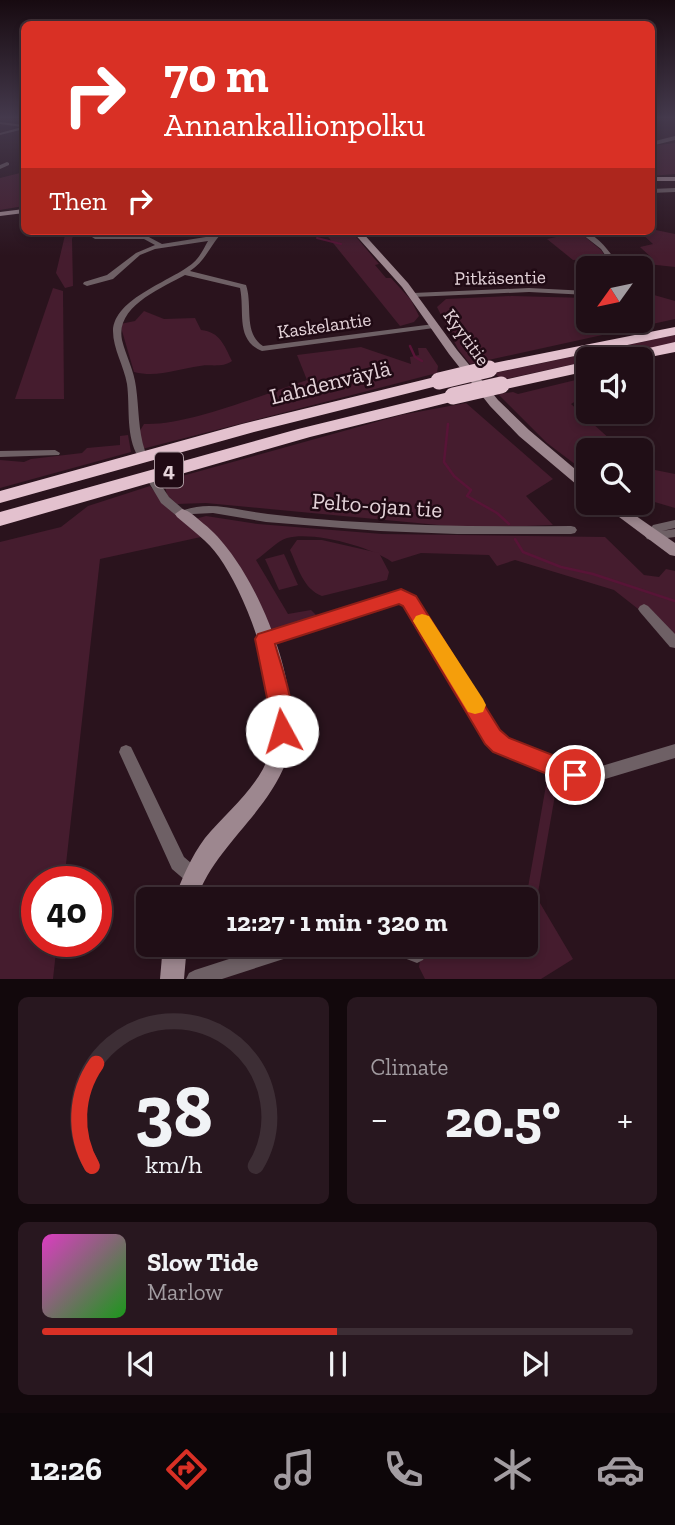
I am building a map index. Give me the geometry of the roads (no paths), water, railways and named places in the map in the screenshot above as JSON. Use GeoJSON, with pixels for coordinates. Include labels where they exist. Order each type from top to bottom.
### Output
{"type":"FeatureCollection","features":[{"type":"Feature","properties":{"kind":"highway"},"geometry":{"type":"LineString","coordinates":[[542,358],[571,347],[675,323]]}},
{"type":"Feature","properties":{"kind":"highway","name":"Lahdenväylä"},"geometry":{"type":"LineString","coordinates":[[0,497],[248,428],[439,380],[675,331]]}},
{"type":"Feature","properties":{"kind":"highway"},"geometry":{"type":"LineString","coordinates":[[653,353],[675,349]]}},
{"type":"Feature","properties":{"kind":"highway","name":"Lahdenväylä"},"geometry":{"type":"LineString","coordinates":[[0,519],[304,433],[576,369]]}},
{"type":"Feature","properties":{"kind":"main road"},"geometry":{"type":"LineString","coordinates":[[655,180],[675,180]]}},
{"type":"Feature","properties":{"kind":"main road"},"geometry":{"type":"LineString","coordinates":[[0,214],[21,211]]}},
{"type":"Feature","properties":{"kind":"main road","name":"Kyytitie"},"geometry":{"type":"LineString","coordinates":[[360,235],[413,295],[472,378],[576,478]]}},
{"type":"Feature","properties":{"kind":"main road","name":"Kyytitie"},"geometry":{"type":"LineString","coordinates":[[555,460],[576,474]]}},
{"type":"Feature","properties":{"kind":"main road"},"geometry":{"type":"LineString","coordinates":[[182,514],[225,553],[246,593],[264,639],[281,711],[279,751],[260,790],[210,847],[192,876],[189,887]]}},
{"type":"Feature","properties":{"kind":"main road"},"geometry":{"type":"LineString","coordinates":[[632,515],[667,533]]}},
{"type":"Feature","properties":{"kind":"main road"},"geometry":{"type":"LineString","coordinates":[[639,515],[667,533],[675,551]]}},
{"type":"Feature","properties":{"kind":"main road"},"geometry":{"type":"LineString","coordinates":[[172,979],[175,957]]}},
{"type":"Feature","properties":{"kind":"street"},"geometry":{"type":"LineString","coordinates":[[655,191],[675,190]]}},
{"type":"Feature","properties":{"kind":"street"},"geometry":{"type":"LineString","coordinates":[[182,514],[165,500],[146,466],[133,422],[131,377],[116,330],[123,313],[200,260],[216,235]]}},
{"type":"Feature","properties":{"kind":"street"},"geometry":{"type":"LineString","coordinates":[[586,235],[609,256]]}},
{"type":"Feature","properties":{"kind":"street"},"geometry":{"type":"LineString","coordinates":[[95,237],[145,237],[160,245]]}},
{"type":"Feature","properties":{"kind":"street"},"geometry":{"type":"LineString","coordinates":[[87,284],[110,277],[138,254],[160,245],[212,238]]}},
{"type":"Feature","properties":{"kind":"street","name":"Kaskelantie"},"geometry":{"type":"LineString","coordinates":[[184,272],[243,287],[247,328],[253,344],[262,349],[434,326]]}},
{"type":"Feature","properties":{"kind":"street","name":"Pitkäsentie"},"geometry":{"type":"LineString","coordinates":[[413,295],[529,290],[576,292]]}},
{"type":"Feature","properties":{"kind":"street"},"geometry":{"type":"LineString","coordinates":[[0,454],[55,453]]}},
{"type":"Feature","properties":{"kind":"street","name":"Pelto-ojan tie"},"geometry":{"type":"LineString","coordinates":[[182,514],[203,509],[265,518],[402,529],[571,530]]}},
{"type":"Feature","properties":{"kind":"street"},"geometry":{"type":"LineString","coordinates":[[264,639],[396,596],[410,601],[492,737],[501,745],[585,778],[675,751]]}},
{"type":"Feature","properties":{"kind":"street"},"geometry":{"type":"LineString","coordinates":[[644,609],[675,643]]}},
{"type":"Feature","properties":{"kind":"street"},"geometry":{"type":"LineString","coordinates":[[126,752],[178,863],[192,876]]}},
{"type":"Feature","properties":{"kind":"street"},"geometry":{"type":"LineString","coordinates":[[195,979],[262,957]]}},
{"type":"Feature","properties":{"kind":"waterway"},"geometry":{"type":"LineString","coordinates":[[317,238],[341,244]]}},
{"type":"Feature","properties":{"kind":"waterway"},"geometry":{"type":"LineString","coordinates":[[410,346],[415,357],[422,361]]}},
{"type":"Feature","properties":{"kind":"waterway"},"geometry":{"type":"LineString","coordinates":[[448,424],[444,462],[454,476],[471,490],[467,496],[497,513],[509,524]]}},
{"type":"Feature","properties":{"kind":"waterway"},"geometry":{"type":"LineString","coordinates":[[515,539],[523,552],[561,567],[593,574],[675,601]]}}]}
